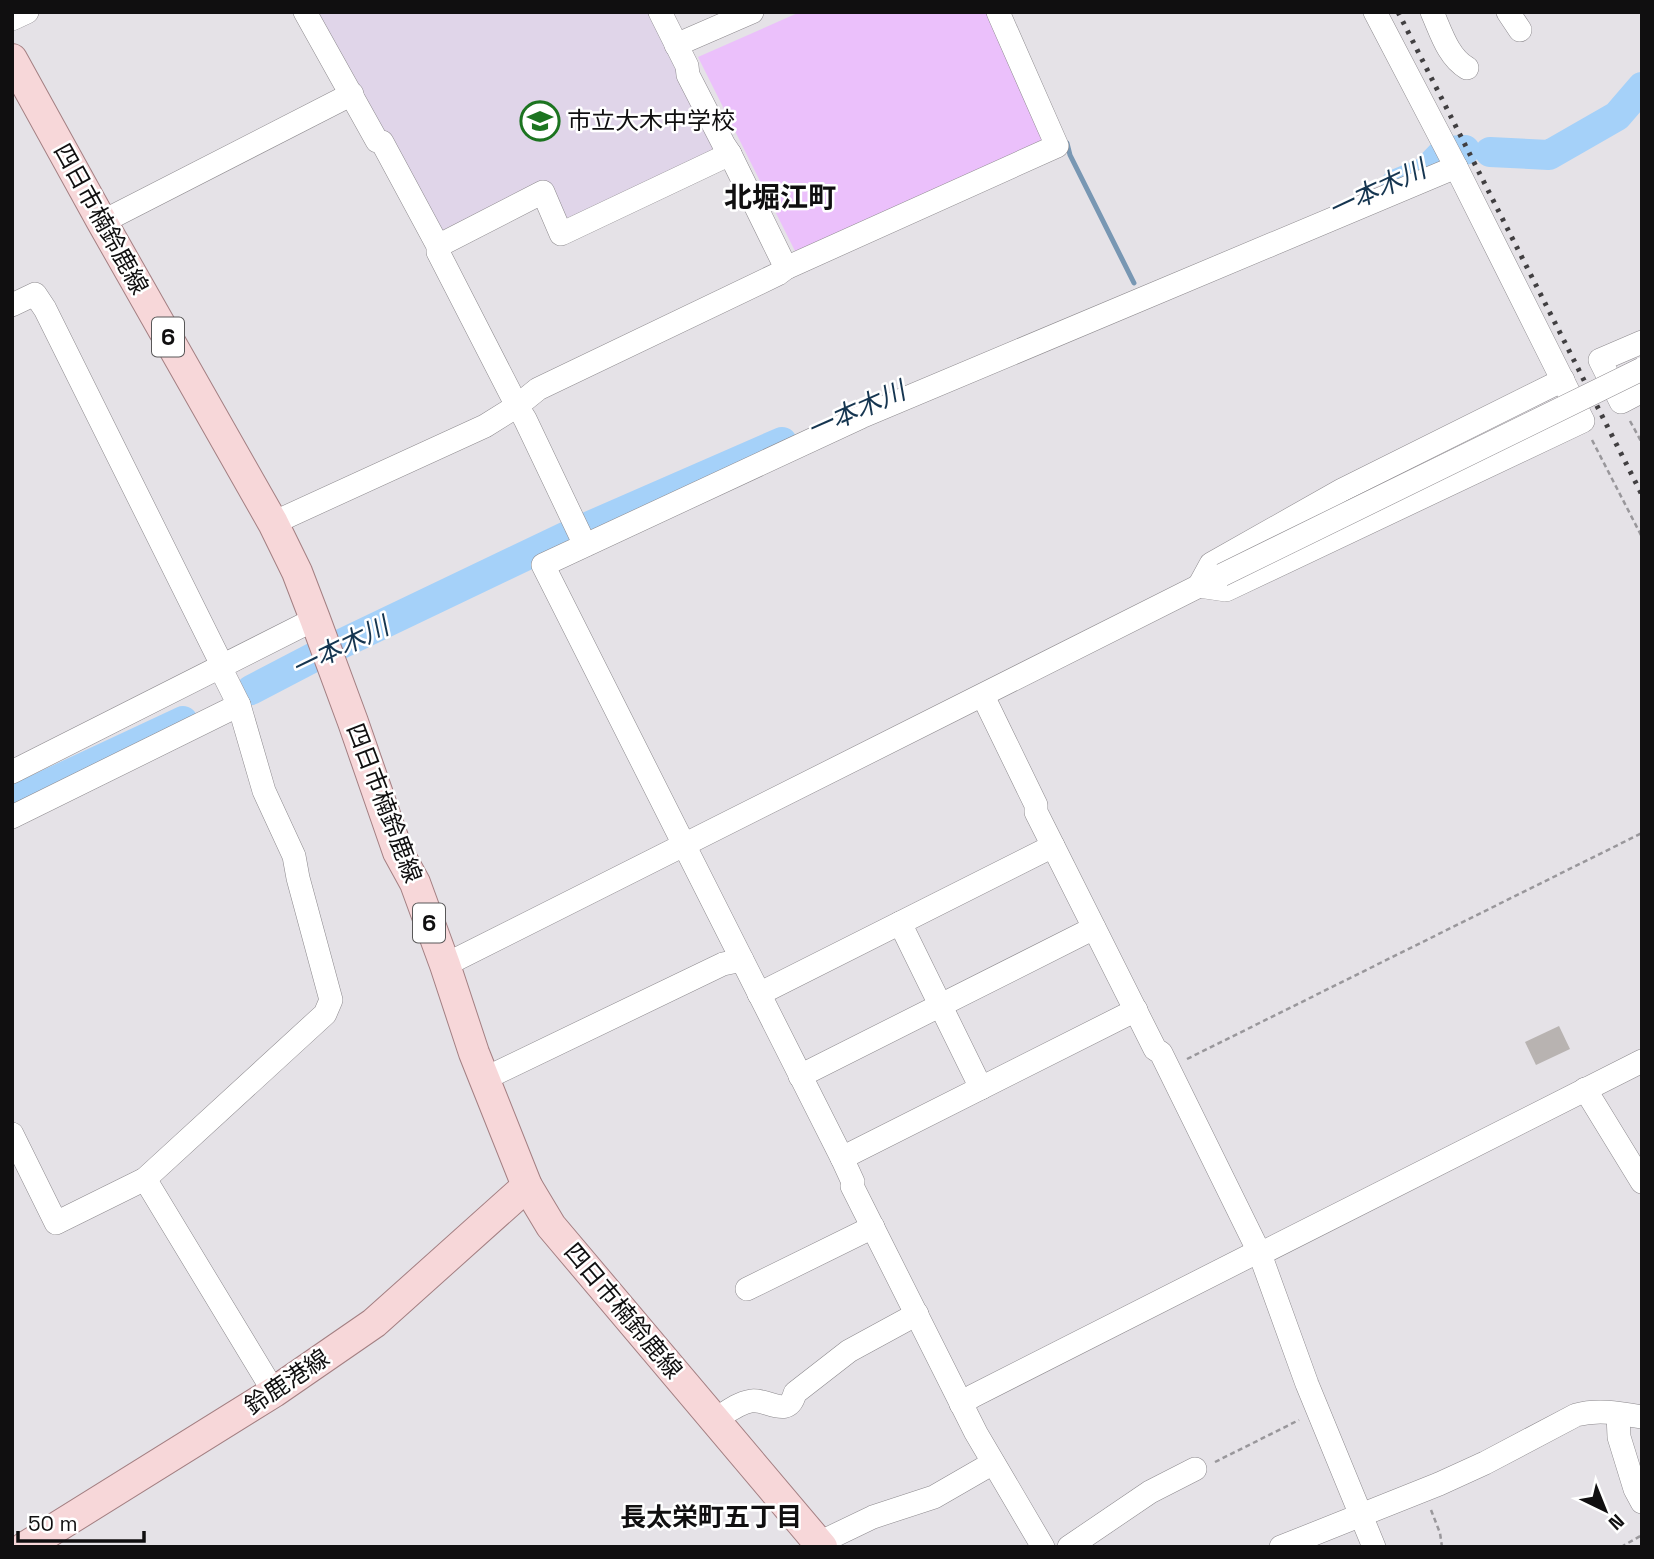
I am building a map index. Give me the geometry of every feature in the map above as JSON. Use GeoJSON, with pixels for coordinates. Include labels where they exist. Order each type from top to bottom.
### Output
{"type":"FeatureCollection","features":[{"type":"Feature","properties":{"kind":"main road","name":"四日市楠鈴鹿線"},"geometry":{"type":"LineString","coordinates":[[12,59],[273,523],[297,572],[331,660],[398,852],[415,883],[474,1053],[527,1186],[551,1226],[821,1545]]}},
{"type":"Feature","properties":{"kind":"main road","name":"鈴鹿港線"},"geometry":{"type":"LineString","coordinates":[[25,1547],[274,1392],[374,1323],[527,1186]]}},
{"type":"Feature","properties":{"kind":"street"},"geometry":{"type":"LineString","coordinates":[[12,19],[27,12]]}},
{"type":"Feature","properties":{"kind":"street"},"geometry":{"type":"LineString","coordinates":[[305,12],[377,141],[382,142],[438,246],[438,252],[525,419],[585,545]]}},
{"type":"Feature","properties":{"kind":"street"},"geometry":{"type":"LineString","coordinates":[[660,12],[687,66],[688,75],[786,268]]}},
{"type":"Feature","properties":{"kind":"street"},"geometry":{"type":"LineString","coordinates":[[677,45],[752,12]]}},
{"type":"Feature","properties":{"kind":"street"},"geometry":{"type":"LineString","coordinates":[[273,523],[485,426],[538,390],[786,268],[1056,146],[998,12]]}},
{"type":"Feature","properties":{"kind":"street"},"geometry":{"type":"LineString","coordinates":[[1199,586],[1226,590],[1583,421],[1376,12]]}},
{"type":"Feature","properties":{"kind":"street"},"geometry":{"type":"LineString","coordinates":[[1432,12],[1453,57],[1467,68]]}},
{"type":"Feature","properties":{"kind":"street"},"geometry":{"type":"LineString","coordinates":[[102,222],[352,94]]}},
{"type":"Feature","properties":{"kind":"street"},"geometry":{"type":"LineString","coordinates":[[438,246],[543,192],[561,234],[730,154]]}},
{"type":"Feature","properties":{"kind":"street"},"geometry":{"type":"LineString","coordinates":[[1043,1547],[992,1463],[961,1404],[852,1186],[853,1182],[842,1158],[543,565],[861,417],[1456,167]]}},
{"type":"Feature","properties":{"kind":"street"},"geometry":{"type":"LineString","coordinates":[[12,305],[35,294],[45,309],[239,705],[264,791],[294,856],[331,1000],[325,1014],[145,1179],[56,1223],[12,1134]]}},
{"type":"Feature","properties":{"kind":"street"},"geometry":{"type":"LineString","coordinates":[[1642,342],[1600,360],[1621,402],[1642,391]]}},
{"type":"Feature","properties":{"kind":"street"},"geometry":{"type":"LineString","coordinates":[[444,965],[1199,586],[1642,369]]}},
{"type":"Feature","properties":{"kind":"street"},"geometry":{"type":"LineString","coordinates":[[1199,586],[1211,564],[1342,490],[1563,380]]}},
{"type":"Feature","properties":{"kind":"street"},"geometry":{"type":"LineString","coordinates":[[12,772],[315,619]]}},
{"type":"Feature","properties":{"kind":"street"},"geometry":{"type":"LineString","coordinates":[[983,696],[1036,805],[1035,812],[1155,1049],[1161,1053],[1260,1253],[1318,1411],[1374,1547]]}},
{"type":"Feature","properties":{"kind":"street"},"geometry":{"type":"LineString","coordinates":[[12,817],[239,705]]}},
{"type":"Feature","properties":{"kind":"street"},"geometry":{"type":"LineString","coordinates":[[759,994],[1053,846]]}},
{"type":"Feature","properties":{"kind":"street"},"geometry":{"type":"LineString","coordinates":[[900,923],[981,1088]]}},
{"type":"Feature","properties":{"kind":"street"},"geometry":{"type":"LineString","coordinates":[[800,1076],[1094,928]]}},
{"type":"Feature","properties":{"kind":"street"},"geometry":{"type":"LineString","coordinates":[[484,1079],[723,964],[742,960]]}},
{"type":"Feature","properties":{"kind":"street"},"geometry":{"type":"LineString","coordinates":[[842,1158],[1136,1010]]}},
{"type":"Feature","properties":{"kind":"street"},"geometry":{"type":"LineString","coordinates":[[961,1404],[1642,1061]]}},
{"type":"Feature","properties":{"kind":"street"},"geometry":{"type":"LineString","coordinates":[[1585,1089],[1642,1182]]}},
{"type":"Feature","properties":{"kind":"street"},"geometry":{"type":"LineString","coordinates":[[145,1179],[274,1392]]}},
{"type":"Feature","properties":{"kind":"street"},"geometry":{"type":"LineString","coordinates":[[747,1289],[873,1227]]}},
{"type":"Feature","properties":{"kind":"street"},"geometry":{"type":"LineString","coordinates":[[715,1420],[752,1400],[778,1407],[787,1405],[793,1401],[795,1393],[849,1351],[917,1314]]}},
{"type":"Feature","properties":{"kind":"street"},"geometry":{"type":"LineString","coordinates":[[1281,1547],[1424,1490],[1576,1415],[1602,1411],[1642,1418]]}},
{"type":"Feature","properties":{"kind":"street"},"geometry":{"type":"LineString","coordinates":[[1618,1414],[1619,1437],[1635,1489],[1642,1502]]}},
{"type":"Feature","properties":{"kind":"street"},"geometry":{"type":"LineString","coordinates":[[821,1545],[873,1517],[934,1497],[992,1463]]}},
{"type":"Feature","properties":{"kind":"street"},"geometry":{"type":"LineString","coordinates":[[1069,1547],[1150,1492],[1195,1469]]}},
{"type":"Feature","properties":{"kind":"path"},"geometry":{"type":"LineString","coordinates":[[1621,402],[1642,443]]}},
{"type":"Feature","properties":{"kind":"path"},"geometry":{"type":"LineString","coordinates":[[1583,421],[1642,537]]}},
{"type":"Feature","properties":{"kind":"path"},"geometry":{"type":"LineString","coordinates":[[1168,1069],[1642,833]]}},
{"type":"Feature","properties":{"kind":"path"},"geometry":{"type":"LineString","coordinates":[[1195,1469],[1200,1470],[1318,1411]]}},
{"type":"Feature","properties":{"kind":"path"},"geometry":{"type":"LineString","coordinates":[[1424,1490],[1440,1533],[1442,1547]]}},
{"type":"Feature","properties":{"kind":"path"},"geometry":{"type":"LineString","coordinates":[[1621,1547],[1642,1535]]}},
{"type":"Feature","properties":{"kind":"shaded area","name":"市立大木中学校"},"geometry":{"type":"Polygon","coordinates":[[[312,12],[655,12],[719,148],[567,223],[543,187],[444,235],[312,12]]]}},
{"type":"Feature","properties":{"kind":"shaded area"},"geometry":{"type":"Polygon","coordinates":[[[800,12],[994,12],[1051,142],[795,251],[698,57],[800,12]]]}},
{"type":"Feature","properties":{"kind":"building"},"geometry":{"type":"Polygon","coordinates":[[[1559,1026],[1570,1049],[1536,1065],[1525,1042],[1559,1026]]]}},
{"type":"Feature","properties":{"kind":"waterway","name":"一本木川"},"geometry":{"type":"LineString","coordinates":[[1490,152],[1549,155],[1617,116],[1642,87]]}},
{"type":"Feature","properties":{"kind":"waterway"},"geometry":{"type":"LineString","coordinates":[[1067,143],[1070,155],[1134,283]]}},
{"type":"Feature","properties":{"kind":"waterway","name":"一本木川"},"geometry":{"type":"LineString","coordinates":[[1396,184],[1425,172],[1445,151],[1465,150]]}},
{"type":"Feature","properties":{"kind":"waterway","name":"一本木川"},"geometry":{"type":"LineString","coordinates":[[251,690],[318,655],[569,535],[782,442]]}},
{"type":"Feature","properties":{"kind":"waterway","name":"一本木川"},"geometry":{"type":"LineString","coordinates":[[12,801],[183,721]]}},
{"type":"Feature","properties":{"kind":"railway"},"geometry":{"type":"LineString","coordinates":[[1398,12],[1642,495]]}},
{"type":"Feature","properties":{"kind":"place","name":"市立大木中学校"},"geometry":{"type":"Point","coordinates":[540,121]}},
{"type":"Feature","properties":{"kind":"district","name":"北堀江町"},"geometry":{"type":"Point","coordinates":[780,197]}},
{"type":"Feature","properties":{"kind":"district","name":"長太栄町五丁目"},"geometry":{"type":"Point","coordinates":[711,1517]}}]}
